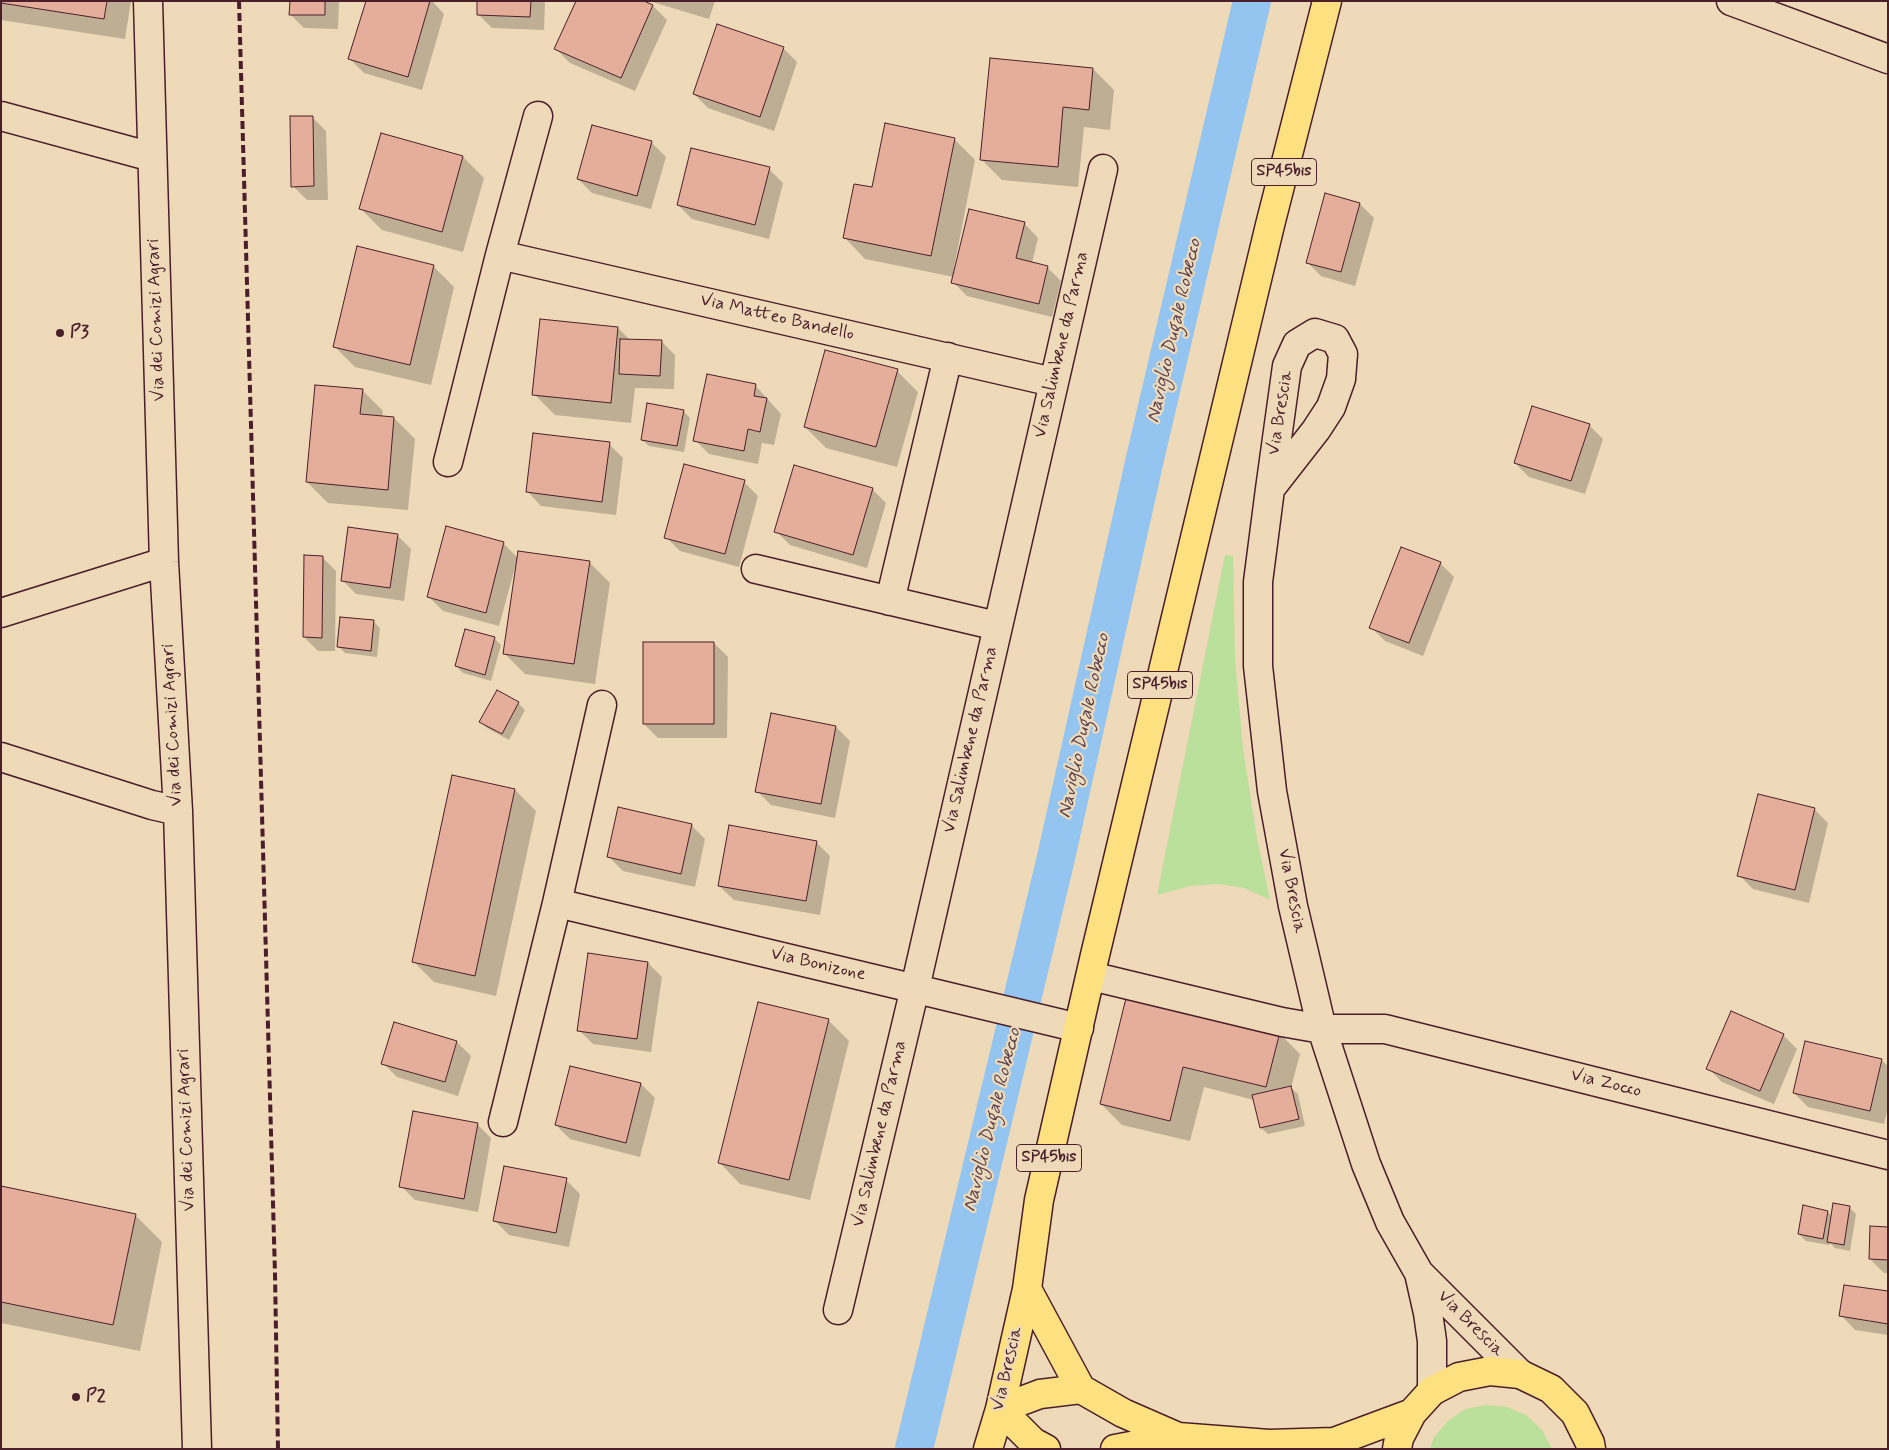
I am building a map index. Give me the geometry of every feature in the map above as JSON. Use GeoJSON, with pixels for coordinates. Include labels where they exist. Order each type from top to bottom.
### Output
{"type":"FeatureCollection","features":[{"type":"Feature","properties":{"kind":"main road","name":"SP45bis"},"geometry":{"type":"LineString","coordinates":[[1027,1289],[1067,1025],[1091,976],[1268,234],[1327,1]]}},
{"type":"Feature","properties":{"kind":"main road"},"geometry":{"type":"LineString","coordinates":[[1027,1289],[1081,1390],[1123,1413],[1178,1436],[1274,1447],[1334,1442],[1412,1413]]}},
{"type":"Feature","properties":{"kind":"main road","name":"Via Brescia"},"geometry":{"type":"LineString","coordinates":[[988,1449],[1000,1409],[1027,1289]]}},
{"type":"Feature","properties":{"kind":"main road"},"geometry":{"type":"LineString","coordinates":[[1397,1449],[1399,1438],[1412,1413],[1432,1391],[1460,1377],[1490,1371],[1520,1374],[1551,1389],[1575,1413],[1590,1443],[1591,1449]]}},
{"type":"Feature","properties":{"kind":"main road"},"geometry":{"type":"LineString","coordinates":[[1046,1449],[1033,1442],[1000,1409],[1040,1394],[1081,1390]]}},
{"type":"Feature","properties":{"kind":"main road"},"geometry":{"type":"LineString","coordinates":[[1115,1449],[1178,1436]]}},
{"type":"Feature","properties":{"kind":"street","name":"Via dei Comizi Agrari"},"geometry":{"type":"LineString","coordinates":[[148,1],[164,562],[178,811],[197,1449]]}},
{"type":"Feature","properties":{"kind":"street"},"geometry":{"type":"LineString","coordinates":[[1731,1],[1888,58]]}},
{"type":"Feature","properties":{"kind":"street"},"geometry":{"type":"LineString","coordinates":[[1,116],[152,157]]}},
{"type":"Feature","properties":{"kind":"street"},"geometry":{"type":"LineString","coordinates":[[448,462],[500,255],[538,116]]}},
{"type":"Feature","properties":{"kind":"street","name":"Via Salimbene da Parma"},"geometry":{"type":"LineString","coordinates":[[838,1310],[915,988],[1103,169]]}},
{"type":"Feature","properties":{"kind":"street","name":"Via Matteo Bandello"},"geometry":{"type":"LineString","coordinates":[[500,255],[1053,382]]}},
{"type":"Feature","properties":{"kind":"street","name":"Via Brescia"},"geometry":{"type":"LineString","coordinates":[[1270,489],[1331,408],[1341,378],[1343,354],[1335,339],[1315,333],[1297,344],[1287,366],[1270,489],[1258,582],[1258,666],[1272,790],[1293,906],[1322,1029],[1366,1164],[1390,1222],[1419,1273],[1520,1374]]}},
{"type":"Feature","properties":{"kind":"street"},"geometry":{"type":"LineString","coordinates":[[890,600],[948,357]]}},
{"type":"Feature","properties":{"kind":"street"},"geometry":{"type":"LineString","coordinates":[[1,613],[164,562]]}},
{"type":"Feature","properties":{"kind":"street"},"geometry":{"type":"LineString","coordinates":[[756,568],[997,626]]}},
{"type":"Feature","properties":{"kind":"street"},"geometry":{"type":"LineString","coordinates":[[503,1122],[557,903],[602,705]]}},
{"type":"Feature","properties":{"kind":"street"},"geometry":{"type":"LineString","coordinates":[[1,757],[152,805],[178,811]]}},
{"type":"Feature","properties":{"kind":"street","name":"Via Bonizone"},"geometry":{"type":"LineString","coordinates":[[557,903],[1067,1025]]}},
{"type":"Feature","properties":{"kind":"street","name":"Via Zocco"},"geometry":{"type":"LineString","coordinates":[[1091,976],[1282,1022],[1322,1029],[1385,1029],[1888,1154]]}},
{"type":"Feature","properties":{"kind":"street","name":"Via Brescia"},"geometry":{"type":"LineString","coordinates":[[1419,1273],[1432,1341],[1432,1391]]}},
{"type":"Feature","properties":{"kind":"green space"},"geometry":{"type":"Polygon","coordinates":[[[1225,555],[1233,556],[1235,658],[1243,749],[1257,838],[1270,900],[1244,888],[1218,884],[1190,886],[1157,895],[1225,555]]]}},
{"type":"Feature","properties":{"kind":"green space"},"geometry":{"type":"Polygon","coordinates":[[[1486,1405],[1507,1407],[1526,1415],[1542,1430],[1552,1449],[1430,1449],[1434,1437],[1448,1421],[1465,1409],[1486,1405]]]}},
{"type":"Feature","properties":{"kind":"building"},"geometry":{"type":"Polygon","coordinates":[[[1,1],[107,1],[104,19],[1,3],[1,1]]]}},
{"type":"Feature","properties":{"kind":"building"},"geometry":{"type":"Polygon","coordinates":[[[290,1],[325,1],[325,15],[289,15],[290,1]]]}},
{"type":"Feature","properties":{"kind":"building"},"geometry":{"type":"Polygon","coordinates":[[[366,1],[430,1],[408,77],[348,59],[366,1]]]}},
{"type":"Feature","properties":{"kind":"building"},"geometry":{"type":"Polygon","coordinates":[[[477,1],[531,1],[530,17],[477,15],[477,1]]]}},
{"type":"Feature","properties":{"kind":"building"},"geometry":{"type":"Polygon","coordinates":[[[576,1],[644,1],[653,5],[621,78],[554,49],[576,1]]]}},
{"type":"Feature","properties":{"kind":"building"},"geometry":{"type":"Polygon","coordinates":[[[717,24],[784,47],[760,117],[693,94],[717,24]]]}},
{"type":"Feature","properties":{"kind":"building"},"geometry":{"type":"Polygon","coordinates":[[[990,58],[1093,68],[1089,110],[1063,107],[1058,167],[980,160],[990,58]]]}},
{"type":"Feature","properties":{"kind":"building"},"geometry":{"type":"Polygon","coordinates":[[[290,116],[313,116],[314,186],[291,187],[290,116]]]}},
{"type":"Feature","properties":{"kind":"building"},"geometry":{"type":"Polygon","coordinates":[[[885,123],[955,138],[931,256],[843,238],[854,184],[872,187],[885,123]]]}},
{"type":"Feature","properties":{"kind":"building"},"geometry":{"type":"Polygon","coordinates":[[[592,125],[652,141],[637,196],[577,179],[592,125]]]}},
{"type":"Feature","properties":{"kind":"building"},"geometry":{"type":"Polygon","coordinates":[[[381,133],[463,156],[442,232],[359,209],[381,133]]]}},
{"type":"Feature","properties":{"kind":"building"},"geometry":{"type":"Polygon","coordinates":[[[691,148],[770,167],[755,225],[677,205],[691,148]]]}},
{"type":"Feature","properties":{"kind":"building"},"geometry":{"type":"Polygon","coordinates":[[[1325,193],[1360,203],[1341,272],[1306,263],[1325,193]]]}},
{"type":"Feature","properties":{"kind":"building"},"geometry":{"type":"Polygon","coordinates":[[[969,209],[1025,222],[1016,258],[1048,266],[1039,304],[951,283],[969,209]]]}},
{"type":"Feature","properties":{"kind":"building"},"geometry":{"type":"Polygon","coordinates":[[[357,246],[434,265],[410,365],[333,347],[357,246]]]}},
{"type":"Feature","properties":{"kind":"building"},"geometry":{"type":"Polygon","coordinates":[[[540,319],[618,327],[611,403],[532,395],[540,319]]]}},
{"type":"Feature","properties":{"kind":"building"},"geometry":{"type":"Polygon","coordinates":[[[620,339],[662,340],[660,376],[619,374],[620,339]]]}},
{"type":"Feature","properties":{"kind":"building"},"geometry":{"type":"Polygon","coordinates":[[[825,350],[898,369],[876,447],[804,427],[825,350]]]}},
{"type":"Feature","properties":{"kind":"building"},"geometry":{"type":"Polygon","coordinates":[[[707,374],[756,384],[754,396],[767,398],[760,432],[748,429],[744,451],[693,441],[707,374]]]}},
{"type":"Feature","properties":{"kind":"building"},"geometry":{"type":"Polygon","coordinates":[[[315,385],[363,389],[360,414],[394,417],[388,490],[306,482],[315,385]]]}},
{"type":"Feature","properties":{"kind":"building"},"geometry":{"type":"Polygon","coordinates":[[[647,403],[684,410],[677,446],[641,440],[647,403]]]}},
{"type":"Feature","properties":{"kind":"building"},"geometry":{"type":"Polygon","coordinates":[[[1532,406],[1590,424],[1571,481],[1514,463],[1532,406]]]}},
{"type":"Feature","properties":{"kind":"building"},"geometry":{"type":"Polygon","coordinates":[[[533,433],[610,442],[602,502],[526,492],[533,433]]]}},
{"type":"Feature","properties":{"kind":"building"},"geometry":{"type":"Polygon","coordinates":[[[684,464],[745,480],[725,554],[664,538],[684,464]]]}},
{"type":"Feature","properties":{"kind":"building"},"geometry":{"type":"Polygon","coordinates":[[[794,465],[873,488],[853,555],[774,532],[794,465]]]}},
{"type":"Feature","properties":{"kind":"building"},"geometry":{"type":"Polygon","coordinates":[[[446,526],[504,542],[486,613],[427,597],[446,526]]]}},
{"type":"Feature","properties":{"kind":"building"},"geometry":{"type":"Polygon","coordinates":[[[348,527],[398,534],[390,588],[341,581],[348,527]]]}},
{"type":"Feature","properties":{"kind":"building"},"geometry":{"type":"Polygon","coordinates":[[[1401,547],[1441,562],[1409,643],[1369,628],[1401,547]]]}},
{"type":"Feature","properties":{"kind":"building"},"geometry":{"type":"Polygon","coordinates":[[[518,551],[590,561],[574,664],[503,654],[518,551]]]}},
{"type":"Feature","properties":{"kind":"building"},"geometry":{"type":"Polygon","coordinates":[[[304,555],[323,556],[322,638],[303,637],[304,555]]]}},
{"type":"Feature","properties":{"kind":"building"},"geometry":{"type":"Polygon","coordinates":[[[340,617],[374,620],[371,651],[337,647],[340,617]]]}},
{"type":"Feature","properties":{"kind":"building"},"geometry":{"type":"Polygon","coordinates":[[[465,629],[495,637],[485,675],[455,666],[465,629]]]}},
{"type":"Feature","properties":{"kind":"building"},"geometry":{"type":"Polygon","coordinates":[[[643,642],[714,642],[714,724],[643,724],[643,642]]]}},
{"type":"Feature","properties":{"kind":"building"},"geometry":{"type":"Polygon","coordinates":[[[497,690],[519,702],[502,734],[479,722],[497,690]]]}},
{"type":"Feature","properties":{"kind":"building"},"geometry":{"type":"Polygon","coordinates":[[[771,713],[836,726],[821,804],[755,792],[771,713]]]}},
{"type":"Feature","properties":{"kind":"building"},"geometry":{"type":"Polygon","coordinates":[[[452,775],[515,789],[475,976],[412,962],[452,775]]]}},
{"type":"Feature","properties":{"kind":"building"},"geometry":{"type":"Polygon","coordinates":[[[1758,794],[1815,808],[1795,890],[1737,876],[1758,794]]]}},
{"type":"Feature","properties":{"kind":"building"},"geometry":{"type":"Polygon","coordinates":[[[618,807],[692,824],[681,874],[607,857],[618,807]]]}},
{"type":"Feature","properties":{"kind":"building"},"geometry":{"type":"Polygon","coordinates":[[[729,825],[817,841],[806,901],[718,886],[729,825]]]}},
{"type":"Feature","properties":{"kind":"building"},"geometry":{"type":"Polygon","coordinates":[[[588,953],[648,962],[637,1039],[577,1031],[588,953]]]}},
{"type":"Feature","properties":{"kind":"building"},"geometry":{"type":"Polygon","coordinates":[[[1127,994],[1280,1032],[1266,1087],[1183,1067],[1170,1121],[1100,1104],[1127,994]]]}},
{"type":"Feature","properties":{"kind":"building"},"geometry":{"type":"Polygon","coordinates":[[[758,1002],[829,1019],[789,1180],[718,1163],[758,1002]]]}},
{"type":"Feature","properties":{"kind":"building"},"geometry":{"type":"Polygon","coordinates":[[[1731,1011],[1784,1034],[1760,1091],[1706,1069],[1731,1011]]]}},
{"type":"Feature","properties":{"kind":"building"},"geometry":{"type":"Polygon","coordinates":[[[394,1022],[457,1041],[445,1082],[381,1064],[394,1022]]]}},
{"type":"Feature","properties":{"kind":"building"},"geometry":{"type":"Polygon","coordinates":[[[1805,1041],[1882,1059],[1870,1111],[1793,1093],[1805,1041]]]}},
{"type":"Feature","properties":{"kind":"building"},"geometry":{"type":"Polygon","coordinates":[[[570,1066],[641,1083],[626,1143],[555,1125],[570,1066]]]}},
{"type":"Feature","properties":{"kind":"building"},"geometry":{"type":"Polygon","coordinates":[[[1291,1086],[1299,1119],[1260,1128],[1252,1095],[1291,1086]]]}},
{"type":"Feature","properties":{"kind":"building"},"geometry":{"type":"Polygon","coordinates":[[[413,1111],[478,1123],[464,1199],[399,1187],[413,1111]]]}},
{"type":"Feature","properties":{"kind":"building"},"geometry":{"type":"Polygon","coordinates":[[[504,1166],[567,1178],[556,1233],[493,1221],[504,1166]]]}},
{"type":"Feature","properties":{"kind":"building"},"geometry":{"type":"Polygon","coordinates":[[[1,1186],[136,1214],[113,1325],[1,1302],[1,1186]]]}},
{"type":"Feature","properties":{"kind":"building"},"geometry":{"type":"Polygon","coordinates":[[[1833,1203],[1850,1206],[1844,1245],[1827,1242],[1833,1203]]]}},
{"type":"Feature","properties":{"kind":"building"},"geometry":{"type":"Polygon","coordinates":[[[1803,1205],[1828,1211],[1823,1239],[1798,1234],[1803,1205]]]}},
{"type":"Feature","properties":{"kind":"building"},"geometry":{"type":"Polygon","coordinates":[[[1870,1226],[1888,1227],[1888,1260],[1869,1259],[1870,1226]]]}},
{"type":"Feature","properties":{"kind":"building"},"geometry":{"type":"Polygon","coordinates":[[[1844,1285],[1888,1291],[1888,1324],[1839,1316],[1844,1285]]]}},
{"type":"Feature","properties":{"kind":"waterway","name":"Naviglio Dugale Robecco"},"geometry":{"type":"LineString","coordinates":[[914,1449],[1055,862],[1144,463],[1252,1]]}},
{"type":"Feature","properties":{"kind":"railway"},"geometry":{"type":"LineString","coordinates":[[239,1],[275,1274],[278,1449]]}},
{"type":"Feature","properties":{"kind":"place","name":"P3"},"geometry":{"type":"Point","coordinates":[60,333]}},
{"type":"Feature","properties":{"kind":"place","name":"P2"},"geometry":{"type":"Point","coordinates":[76,1397]}}]}
